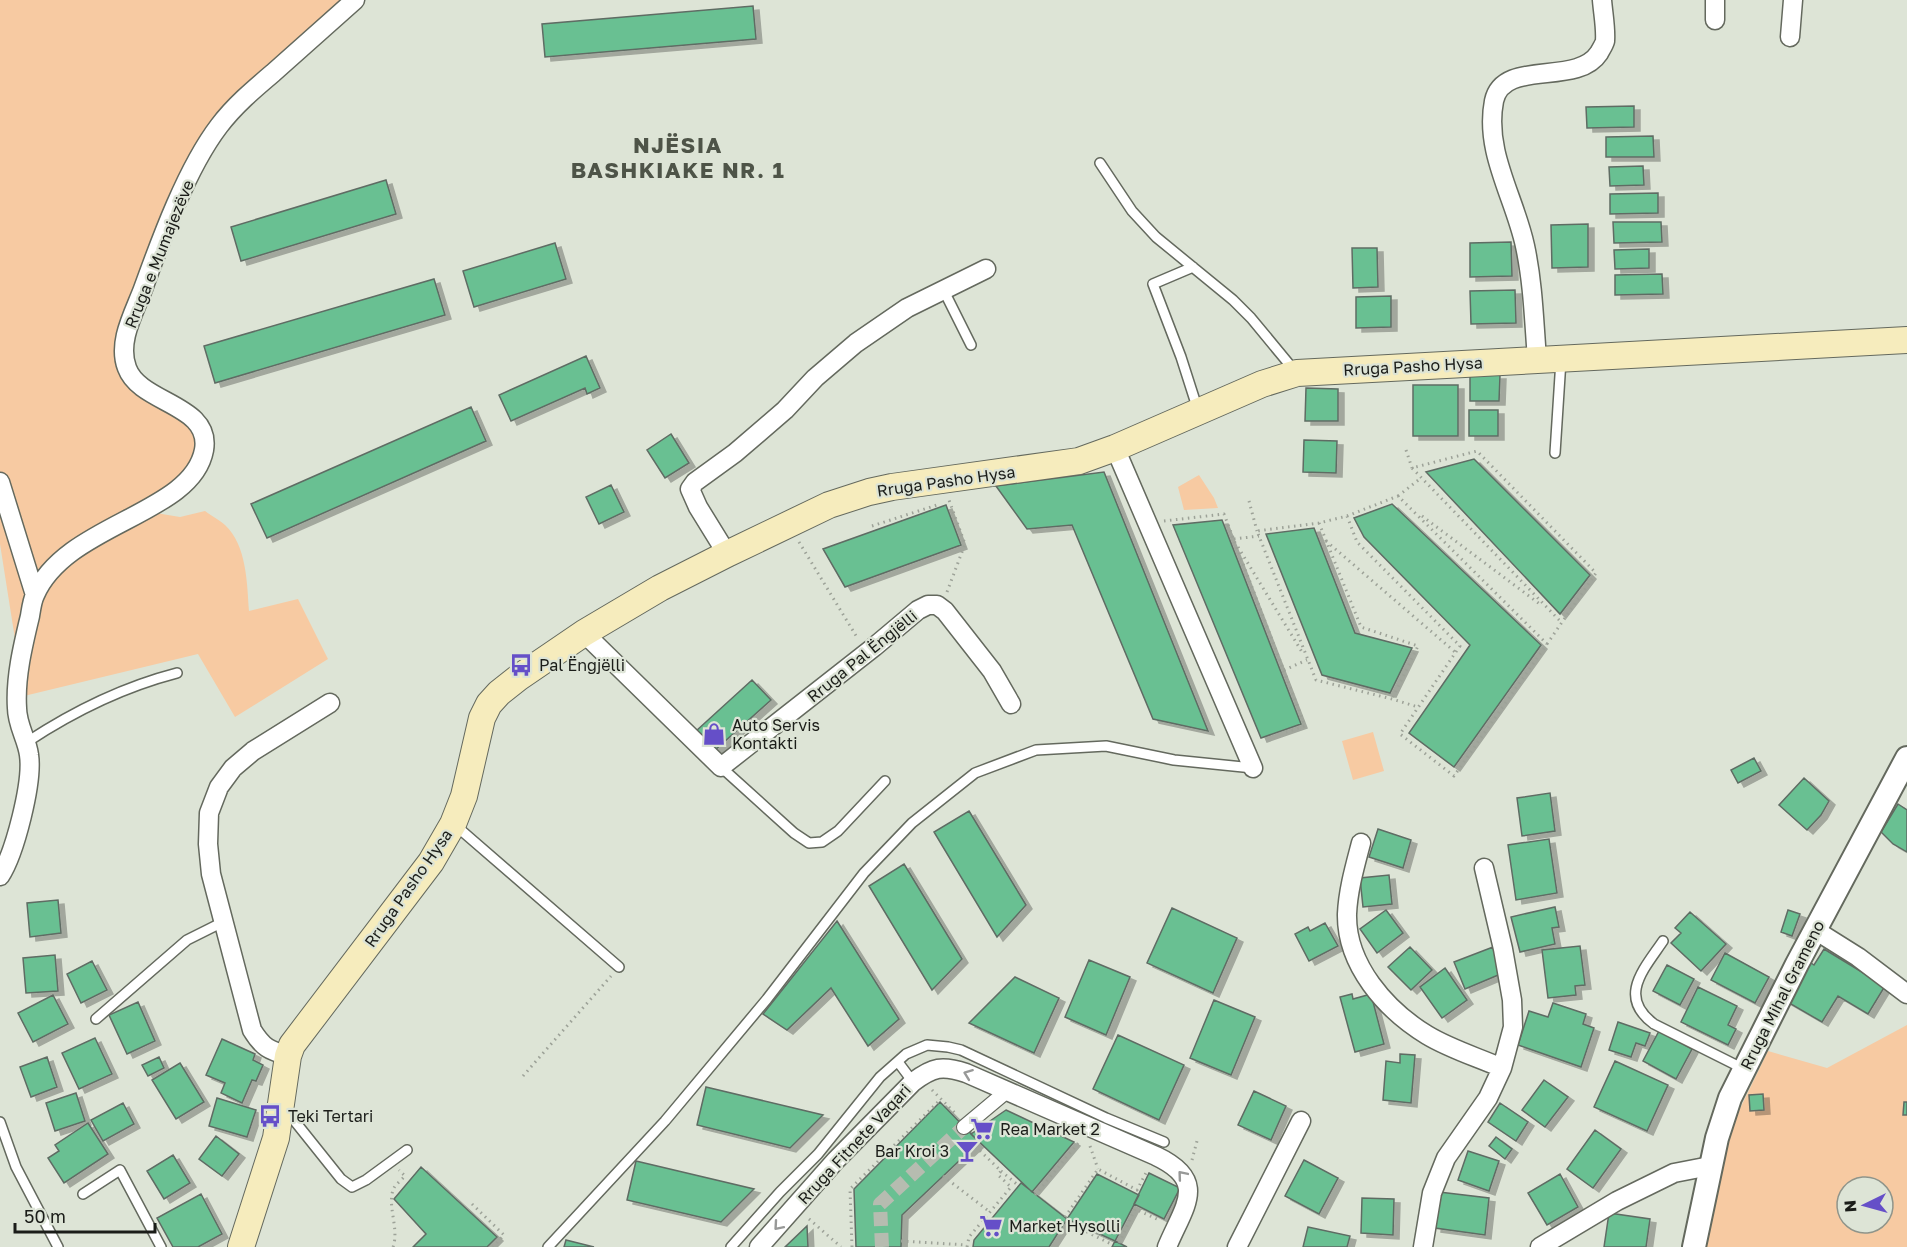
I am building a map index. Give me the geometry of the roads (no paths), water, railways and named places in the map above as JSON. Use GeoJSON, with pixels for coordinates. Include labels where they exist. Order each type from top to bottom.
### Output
{"type":"FeatureCollection","features":[{"type":"Feature","properties":{"kind":"main road","name":"Rruga Pasho Hysa"},"geometry":{"type":"LineString","coordinates":[[241,1247],[276,1138],[288,1056],[292,1045],[431,862],[453,824],[464,796],[482,718],[489,704],[518,678],[584,633],[660,588],[788,524],[869,492],[949,478],[1079,461],[1115,448],[1262,384],[1297,374],[1549,358],[1907,340]]}},
{"type":"Feature","properties":{"kind":"street","name":"Rruga e Mumajezëve"},"geometry":{"type":"LineString","coordinates":[[0,876],[16,835],[30,779],[27,742],[20,728],[16,710],[23,642],[35,595],[50,572],[65,557],[88,540],[174,494],[191,478],[200,464],[204,446],[202,430],[192,417],[158,398],[132,378],[126,366],[124,351],[126,337],[153,261],[184,189],[203,150],[219,125],[239,103],[355,0]]}},
{"type":"Feature","properties":{"kind":"street"},"geometry":{"type":"LineString","coordinates":[[1549,358],[1525,246],[1517,215],[1507,193],[1492,131],[1494,99],[1500,88],[1511,79],[1579,69],[1595,59],[1605,43],[1602,0]]}},
{"type":"Feature","properties":{"kind":"street"},"geometry":{"type":"LineString","coordinates":[[1715,0],[1715,20]]}},
{"type":"Feature","properties":{"kind":"street"},"geometry":{"type":"LineString","coordinates":[[1790,37],[1793,0]]}},
{"type":"Feature","properties":{"kind":"street"},"geometry":{"type":"LineString","coordinates":[[727,554],[698,507],[690,489],[695,482],[735,453],[785,410],[815,378],[856,343],[907,308],[986,269]]}},
{"type":"Feature","properties":{"kind":"street"},"geometry":{"type":"LineString","coordinates":[[1115,448],[1253,768]]}},
{"type":"Feature","properties":{"kind":"street"},"geometry":{"type":"LineString","coordinates":[[0,482],[35,595]]}},
{"type":"Feature","properties":{"kind":"street","name":"Rruga Pal Ëngjëlli"},"geometry":{"type":"LineString","coordinates":[[721,766],[867,653],[918,610],[928,605],[937,605],[945,611],[992,671],[1011,704]]}},
{"type":"Feature","properties":{"kind":"street"},"geometry":{"type":"LineString","coordinates":[[584,633],[721,766]]}},
{"type":"Feature","properties":{"kind":"street"},"geometry":{"type":"LineString","coordinates":[[288,1056],[260,1043],[252,1030],[211,874],[208,844],[209,813],[219,787],[233,768],[253,751],[330,703]]}},
{"type":"Feature","properties":{"kind":"street","name":"Rruga Mihal Grameno"},"geometry":{"type":"LineString","coordinates":[[1694,1247],[1710,1166],[1722,1120],[1744,1069],[1815,930],[1897,785],[1907,758]]}},
{"type":"Feature","properties":{"kind":"street"},"geometry":{"type":"LineString","coordinates":[[1361,843],[1349,895],[1348,931],[1360,966],[1372,986],[1405,1019],[1427,1035],[1502,1068]]}},
{"type":"Feature","properties":{"kind":"street"},"geometry":{"type":"LineString","coordinates":[[1423,1247],[1432,1193],[1446,1158],[1488,1098],[1502,1068],[1513,1027],[1512,1000],[1503,950],[1484,868]]}},
{"type":"Feature","properties":{"kind":"street"},"geometry":{"type":"LineString","coordinates":[[1815,930],[1858,957],[1907,994]]}},
{"type":"Feature","properties":{"kind":"street","name":"Rruga Fitnete Vaqari"},"geometry":{"type":"LineString","coordinates":[[759,1247],[836,1160],[913,1082],[938,1067],[951,1068],[1007,1091],[1088,1130],[1160,1149],[1185,1177],[1190,1187],[1167,1247]]}},
{"type":"Feature","properties":{"kind":"street"},"geometry":{"type":"LineString","coordinates":[[964,1127],[1007,1091]]}},
{"type":"Feature","properties":{"kind":"street"},"geometry":{"type":"LineString","coordinates":[[1237,1247],[1301,1121]]}},
{"type":"Feature","properties":{"kind":"street"},"geometry":{"type":"LineString","coordinates":[[1540,1247],[1617,1201],[1674,1173],[1710,1166]]}},
{"type":"Feature","properties":{"kind":"lane"},"geometry":{"type":"LineString","coordinates":[[1100,163],[1132,211],[1156,237],[1233,300],[1251,318],[1297,374]]}},
{"type":"Feature","properties":{"kind":"lane"},"geometry":{"type":"LineString","coordinates":[[1193,267],[1153,284],[1181,357],[1198,411]]}},
{"type":"Feature","properties":{"kind":"lane"},"geometry":{"type":"LineString","coordinates":[[943,289],[971,345]]}},
{"type":"Feature","properties":{"kind":"lane"},"geometry":{"type":"LineString","coordinates":[[1549,358],[1554,453]]}},
{"type":"Feature","properties":{"kind":"lane"},"geometry":{"type":"LineString","coordinates":[[27,742],[66,717],[102,699],[153,679],[177,673]]}},
{"type":"Feature","properties":{"kind":"lane"},"geometry":{"type":"LineString","coordinates":[[548,1247],[665,1121],[767,999],[864,873],[912,823],[975,773],[1036,750],[1106,746],[1174,760],[1253,768]]}},
{"type":"Feature","properties":{"kind":"lane"},"geometry":{"type":"LineString","coordinates":[[721,766],[794,833],[809,843],[822,842],[838,831],[885,781]]}},
{"type":"Feature","properties":{"kind":"lane"},"geometry":{"type":"LineString","coordinates":[[453,824],[619,967]]}},
{"type":"Feature","properties":{"kind":"lane"},"geometry":{"type":"LineString","coordinates":[[96,1019],[187,940],[223,922]]}},
{"type":"Feature","properties":{"kind":"lane"},"geometry":{"type":"LineString","coordinates":[[1663,941],[1639,976],[1636,986],[1638,1007],[1654,1024],[1744,1069]]}},
{"type":"Feature","properties":{"kind":"lane"},"geometry":{"type":"LineString","coordinates":[[731,1247],[818,1154],[880,1077],[906,1054],[927,1045],[961,1050],[1106,1118],[1160,1149]]}},
{"type":"Feature","properties":{"kind":"lane"},"geometry":{"type":"LineString","coordinates":[[898,1062],[913,1082]]}},
{"type":"Feature","properties":{"kind":"lane"},"geometry":{"type":"LineString","coordinates":[[281,1105],[341,1179],[352,1187],[366,1180],[407,1150]]}},
{"type":"Feature","properties":{"kind":"lane"},"geometry":{"type":"LineString","coordinates":[[0,1122],[16,1167],[58,1247]]}},
{"type":"Feature","properties":{"kind":"lane"},"geometry":{"type":"LineString","coordinates":[[83,1194],[120,1170],[161,1247]]}},
{"type":"Feature","properties":{"kind":"tunnel"},"geometry":{"type":"LineString","coordinates":[[882,1247],[880,1204],[964,1127]]}},
{"type":"Feature","properties":{"kind":"place","name":"Pal Ëngjëlli"},"geometry":{"type":"Point","coordinates":[521,665]}},
{"type":"Feature","properties":{"kind":"place","name":"Auto Servis Kontakti"},"geometry":{"type":"Point","coordinates":[714,734]}},
{"type":"Feature","properties":{"kind":"place","name":"Teki Tertari"},"geometry":{"type":"Point","coordinates":[270,1116]}},
{"type":"Feature","properties":{"kind":"place","name":"Rea Market 2"},"geometry":{"type":"Point","coordinates":[982,1129]}},
{"type":"Feature","properties":{"kind":"place","name":"Bar Kroi 3"},"geometry":{"type":"Point","coordinates":[967,1151]}},
{"type":"Feature","properties":{"kind":"place","name":"Market Hysolli"},"geometry":{"type":"Point","coordinates":[991,1226]}},
{"type":"Feature","properties":{"kind":"district","name":"NJËSIA BASHKIAKE NR. 1"},"geometry":{"type":"Point","coordinates":[678,156]}}]}
